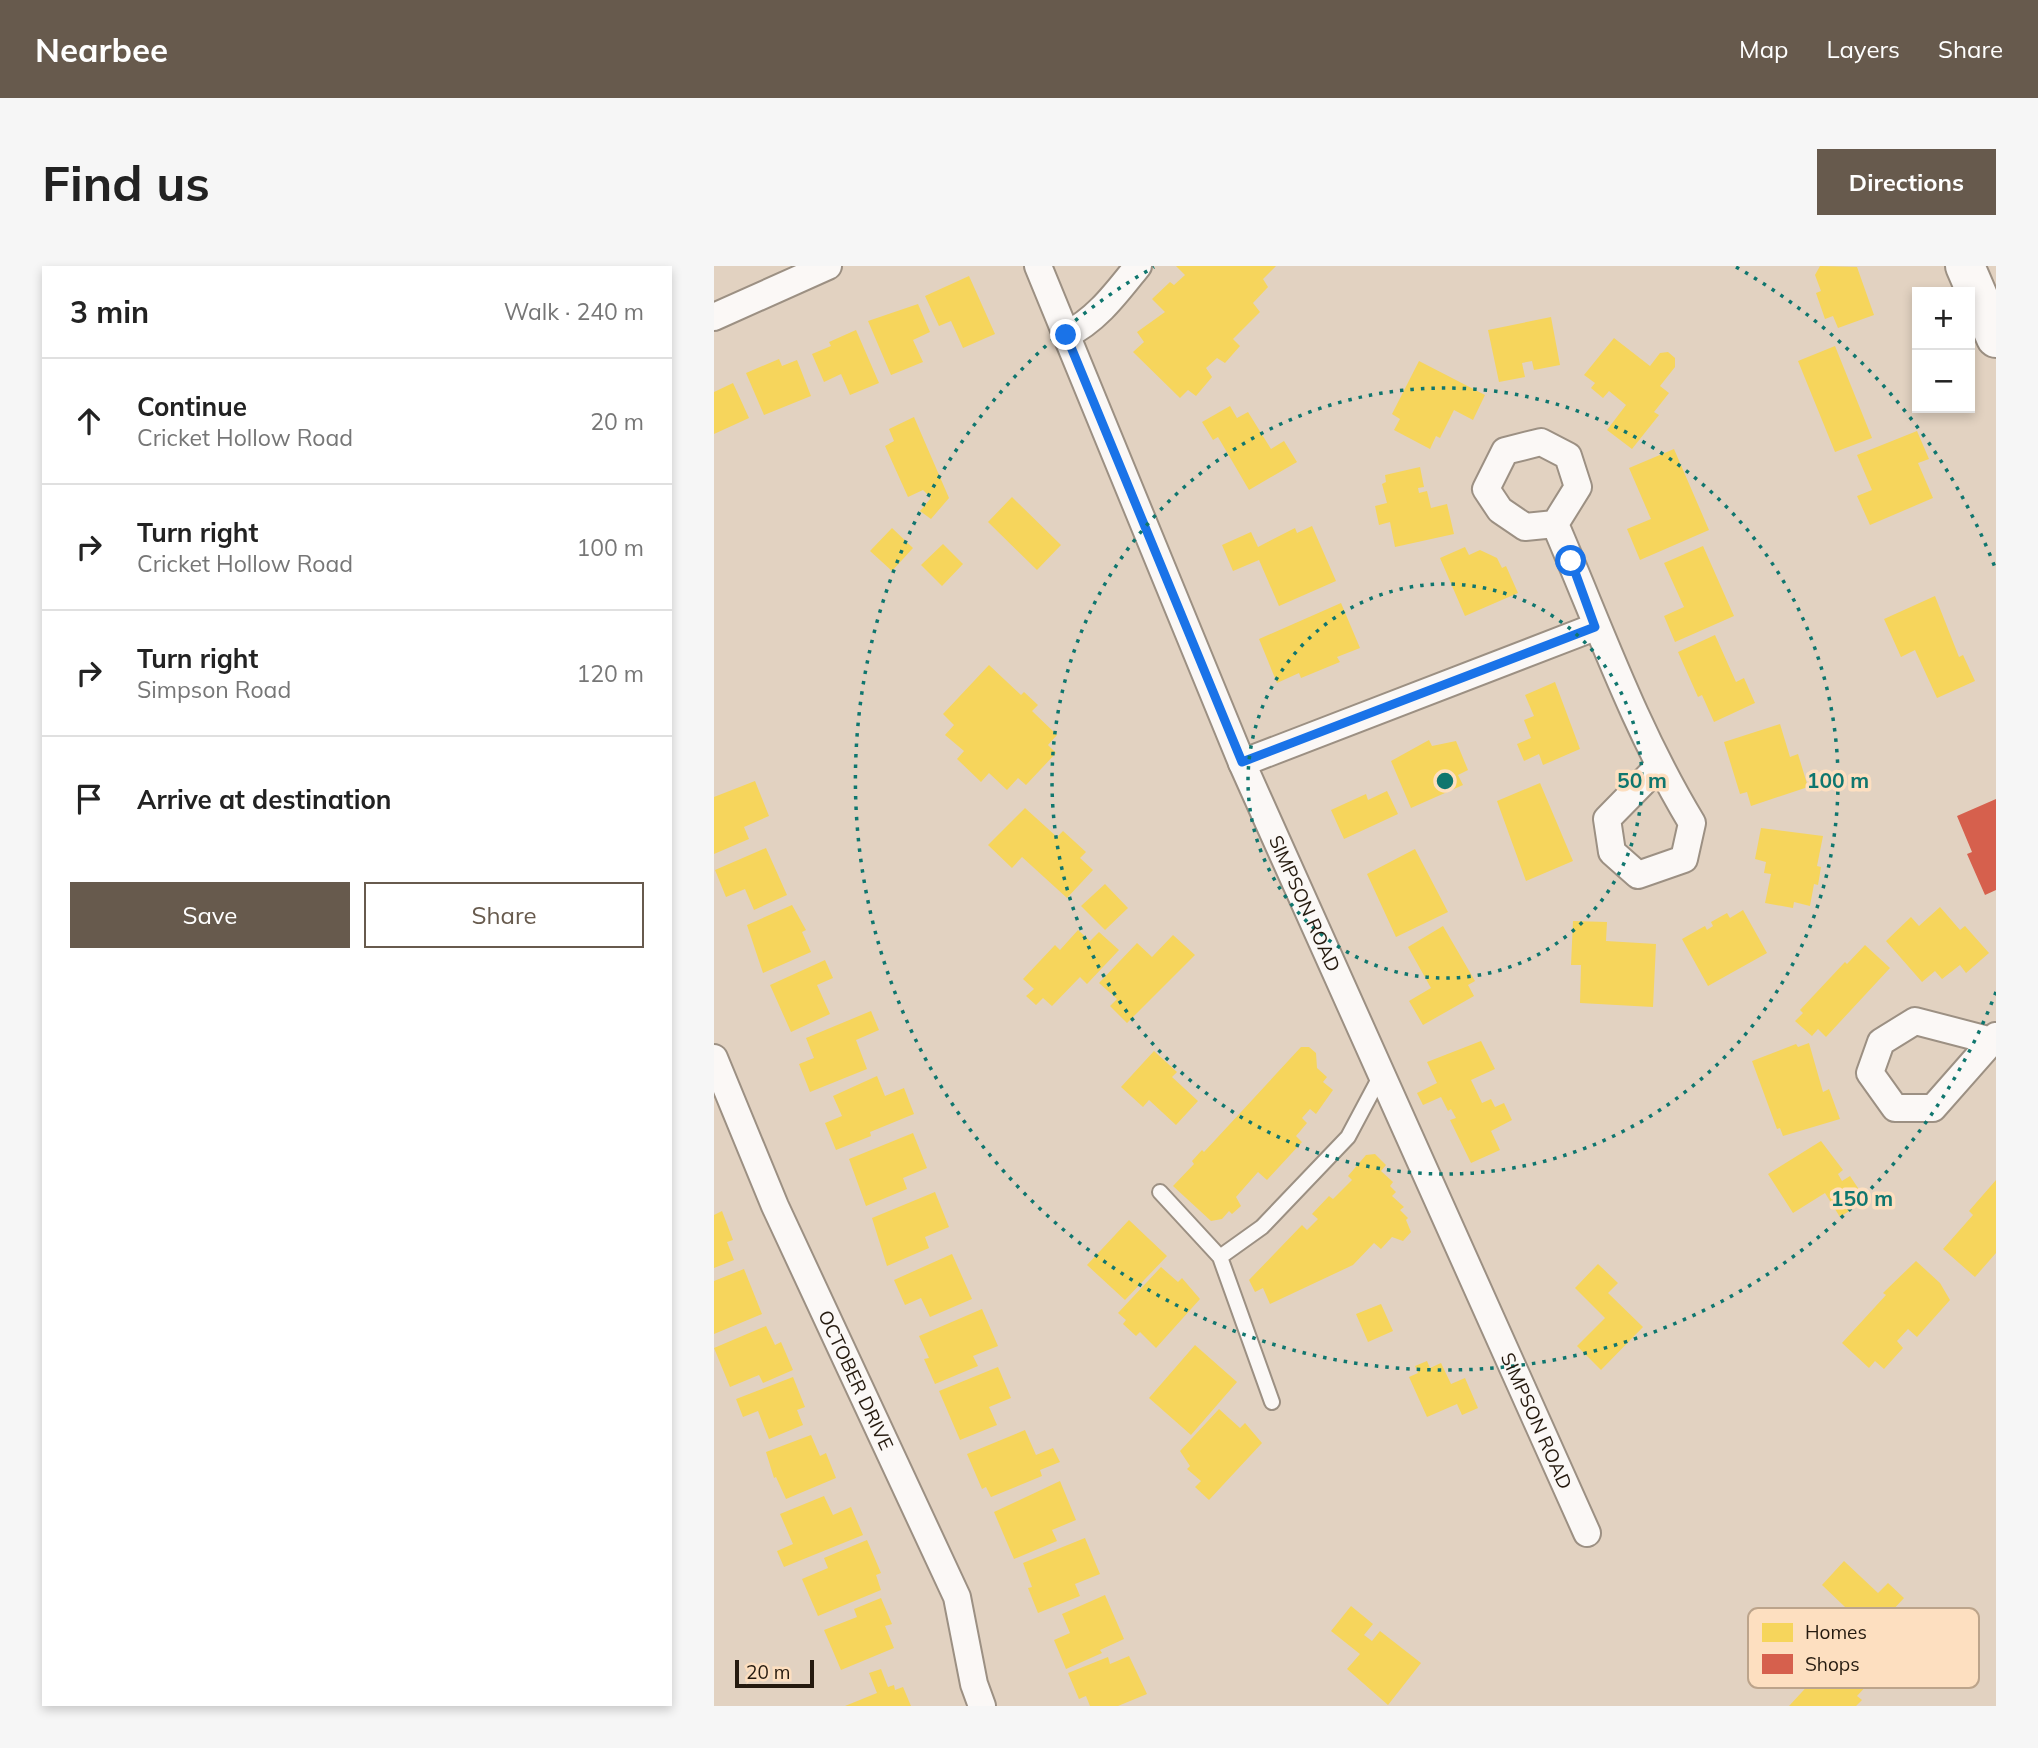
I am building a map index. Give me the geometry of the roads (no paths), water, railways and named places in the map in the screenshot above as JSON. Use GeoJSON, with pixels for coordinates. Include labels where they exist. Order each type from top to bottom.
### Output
{"type":"FeatureCollection","features":[{"type":"Feature","properties":{"kind":"street"},"geometry":{"type":"LineString","coordinates":[[714,317],[828,266]]}},
{"type":"Feature","properties":{"kind":"street","name":"SIMPSON ROAD"},"geometry":{"type":"LineString","coordinates":[[1038,266],[1242,762],[1587,1534]]}},
{"type":"Feature","properties":{"kind":"street"},"geometry":{"type":"LineString","coordinates":[[1066,335],[1082,327],[1105,305],[1138,266]]}},
{"type":"Feature","properties":{"kind":"street"},"geometry":{"type":"LineString","coordinates":[[1965,266],[1996,338]]}},
{"type":"Feature","properties":{"kind":"street"},"geometry":{"type":"LineString","coordinates":[[1555,524],[1595,627],[1658,767]]}},
{"type":"Feature","properties":{"kind":"street"},"geometry":{"type":"LineString","coordinates":[[1242,762],[1595,627]]}},
{"type":"Feature","properties":{"kind":"street","name":"OCTOBER DRIVE"},"geometry":{"type":"LineString","coordinates":[[714,1058],[775,1206],[957,1597],[974,1684],[982,1706]]}},
{"type":"Feature","properties":{"kind":"lane"},"geometry":{"type":"LineString","coordinates":[[1220,1257],[1262,1227],[1348,1137],[1381,1075]]}},
{"type":"Feature","properties":{"kind":"lane"},"geometry":{"type":"LineString","coordinates":[[1160,1192],[1220,1257],[1272,1402]]}}]}
